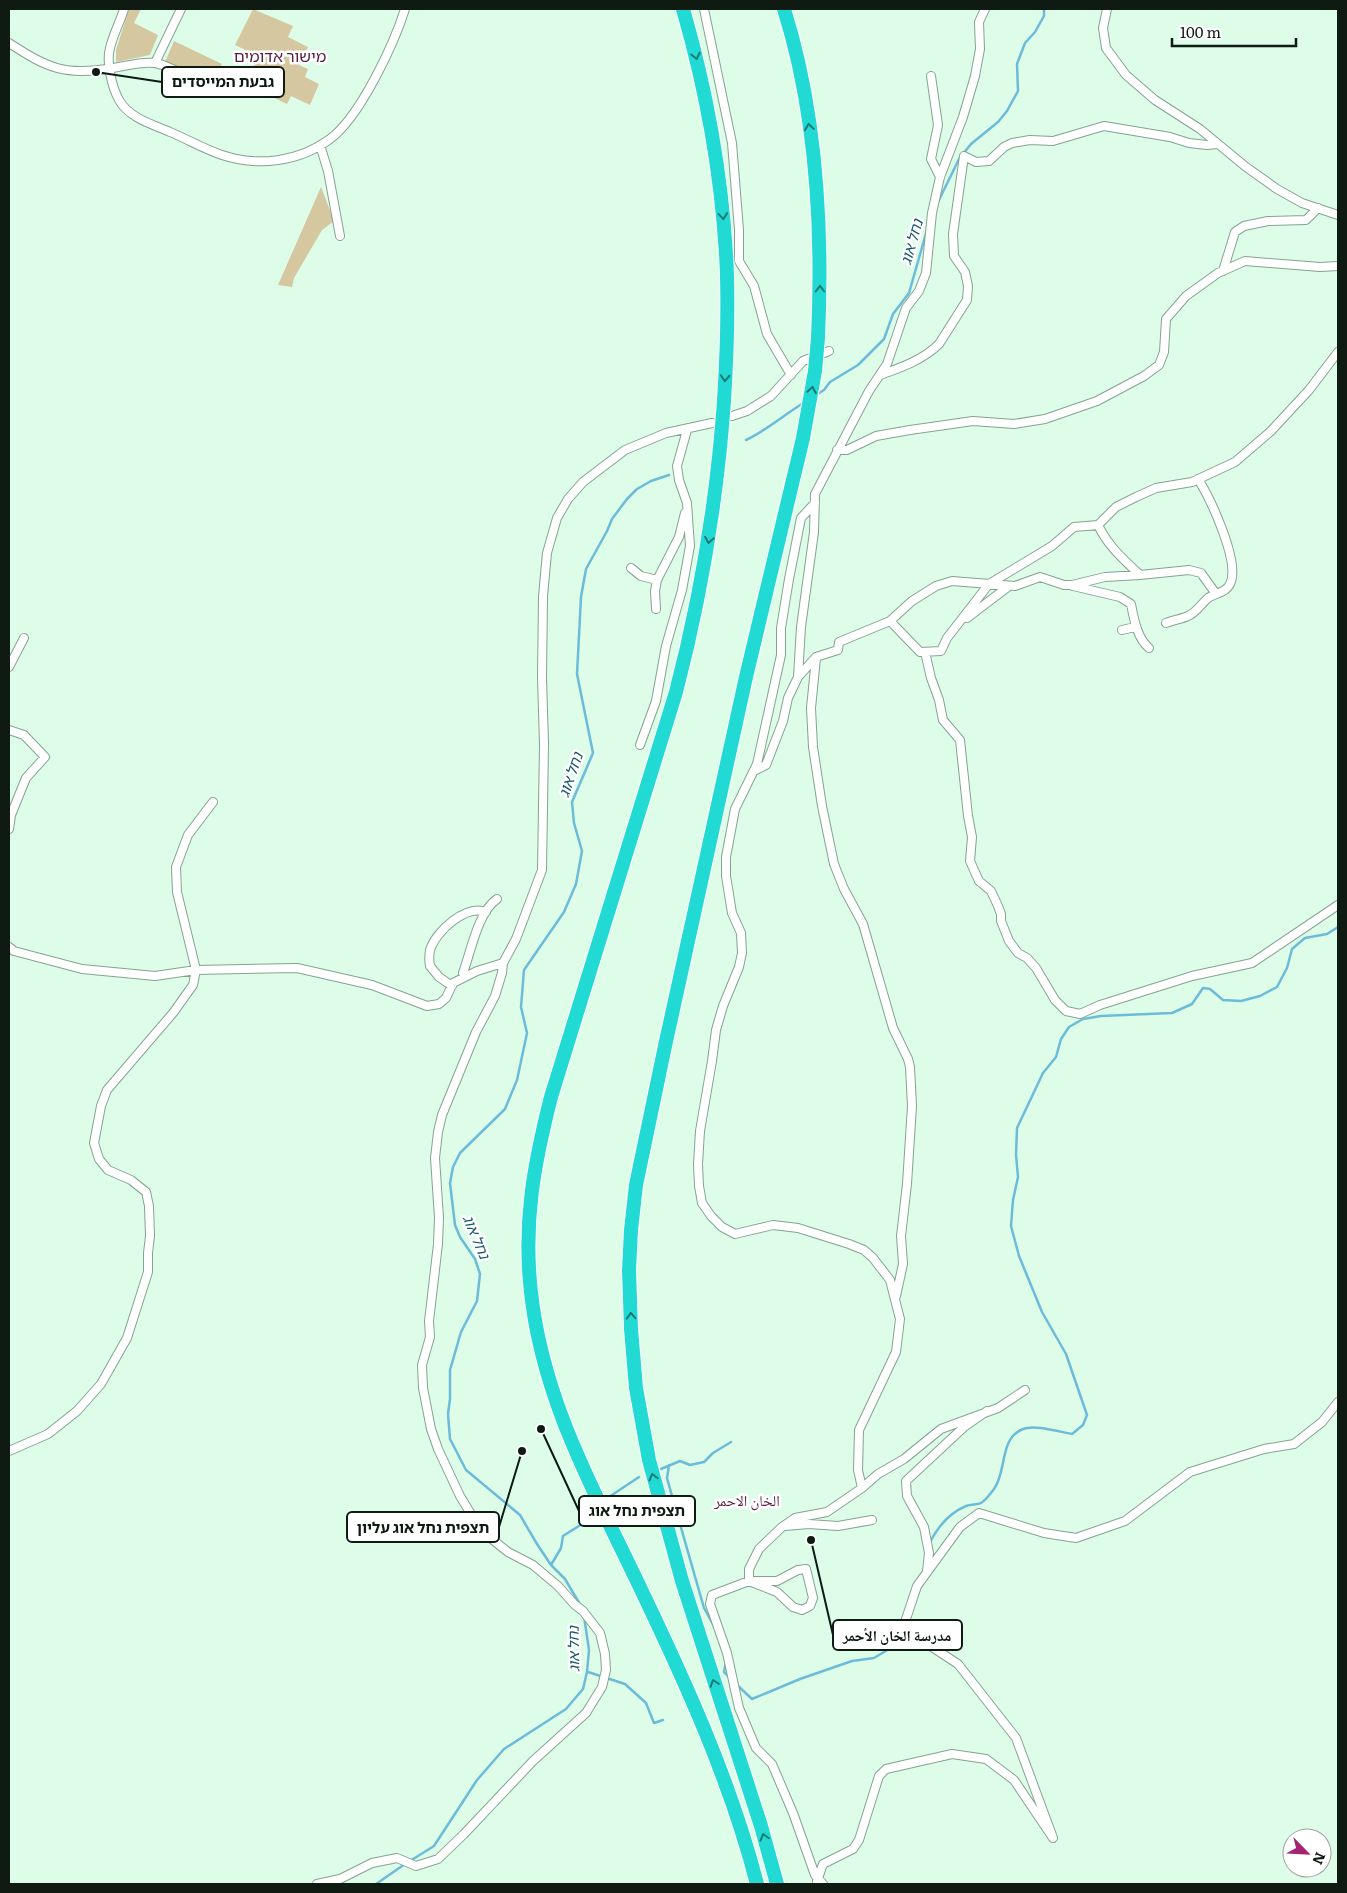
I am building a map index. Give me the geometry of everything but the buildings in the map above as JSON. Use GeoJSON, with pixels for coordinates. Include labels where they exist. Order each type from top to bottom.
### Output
{"type":"FeatureCollection","features":[{"type":"Feature","properties":{"kind":"highway"},"geometry":{"type":"LineString","coordinates":[[683,9],[696,53],[712,131],[722,198],[726,255],[726,356],[718,470],[702,578],[676,692],[551,1097],[540,1139],[530,1202],[528,1258],[538,1340],[553,1396],[605,1515],[696,1709],[740,1820],[758,1884]]}},
{"type":"Feature","properties":{"kind":"highway"},"geometry":{"type":"LineString","coordinates":[[777,1884],[761,1826],[682,1581],[649,1460],[636,1388],[629,1270],[636,1185],[661,1064],[746,677],[803,438],[815,371],[820,294],[817,201],[810,129],[800,74],[784,9]]}},
{"type":"Feature","properties":{"kind":"street"},"geometry":{"type":"LineString","coordinates":[[124,9],[110,48],[110,68],[119,99],[126,108],[138,118],[221,155],[246,160],[273,161],[295,157],[320,145],[330,139],[341,128],[358,105],[390,46],[405,9]]}},
{"type":"Feature","properties":{"kind":"street"},"geometry":{"type":"LineString","coordinates":[[155,63],[181,9]]}},
{"type":"Feature","properties":{"kind":"street"},"geometry":{"type":"LineString","coordinates":[[704,9],[732,143],[739,230],[739,261],[754,286],[767,334],[791,375]]}},
{"type":"Feature","properties":{"kind":"street"},"geometry":{"type":"LineString","coordinates":[[798,678],[801,627],[814,532],[815,494],[869,391],[887,364],[906,308],[919,291],[926,273],[932,213],[940,177],[963,117],[975,76],[980,49],[979,22],[985,9]]}},
{"type":"Feature","properties":{"kind":"street"},"geometry":{"type":"LineString","coordinates":[[1106,9],[1103,39],[1111,58],[1126,76],[1155,100],[1200,129],[1246,167],[1277,189],[1302,203],[1338,215]]}},
{"type":"Feature","properties":{"kind":"street"},"geometry":{"type":"LineString","coordinates":[[9,43],[36,60],[69,72],[86,72],[155,63],[201,84]]}},
{"type":"Feature","properties":{"kind":"street"},"geometry":{"type":"LineString","coordinates":[[931,76],[938,125],[931,159],[940,177]]}},
{"type":"Feature","properties":{"kind":"street"},"geometry":{"type":"LineString","coordinates":[[880,376],[903,367],[934,349],[967,300],[968,286],[965,272],[954,256],[953,234],[964,156],[976,162],[989,160],[1004,147],[1012,143],[1030,140],[1053,141],[1104,126],[1170,137],[1189,143],[1208,146],[1218,144]]}},
{"type":"Feature","properties":{"kind":"street"},"geometry":{"type":"LineString","coordinates":[[320,145],[328,171],[340,236]]}},
{"type":"Feature","properties":{"kind":"street"},"geometry":{"type":"LineString","coordinates":[[1224,271],[1235,232],[1244,226],[1268,221],[1306,220],[1318,208]]}},
{"type":"Feature","properties":{"kind":"street"},"geometry":{"type":"LineString","coordinates":[[837,450],[847,450],[876,436],[910,430],[972,421],[1014,424],[1045,419],[1097,401],[1144,376],[1159,365],[1164,352],[1166,320],[1186,296],[1224,271],[1245,261],[1320,267],[1338,266]]}},
{"type":"Feature","properties":{"kind":"street"},"geometry":{"type":"LineString","coordinates":[[732,416],[747,411],[771,396],[803,361],[829,351]]}},
{"type":"Feature","properties":{"kind":"street"},"geometry":{"type":"LineString","coordinates":[[890,621],[920,652],[941,651],[947,638],[988,584],[1052,546],[1074,527],[1098,525],[1116,507],[1136,497],[1156,488],[1192,482],[1235,462],[1271,431],[1309,390],[1338,352]]}},
{"type":"Feature","properties":{"kind":"street"},"geometry":{"type":"LineString","coordinates":[[317,1884],[340,1879],[372,1863],[397,1858],[416,1866],[438,1859],[533,1761],[586,1713],[602,1687],[606,1670],[606,1654],[600,1633],[583,1611],[574,1606],[558,1586],[533,1565],[508,1552],[488,1536],[477,1524],[460,1496],[438,1449],[431,1429],[423,1388],[422,1365],[430,1337],[439,1237],[435,1158],[442,1115],[476,1032],[495,996],[502,974],[503,963],[516,939],[542,870],[544,744],[542,678],[543,596],[547,553],[557,518],[568,499],[583,482],[625,450],[666,433],[687,430],[712,423]]}},
{"type":"Feature","properties":{"kind":"street"},"geometry":{"type":"LineString","coordinates":[[640,745],[656,701],[666,646],[682,590],[690,546],[687,503],[679,480],[677,466],[687,430]]}},
{"type":"Feature","properties":{"kind":"street"},"geometry":{"type":"LineString","coordinates":[[1166,623],[1188,617],[1201,607],[1208,598],[1230,585],[1233,573],[1232,561],[1208,495],[1198,479]]}},
{"type":"Feature","properties":{"kind":"street"},"geometry":{"type":"LineString","coordinates":[[656,609],[655,591],[657,580],[679,537],[687,503]]}},
{"type":"Feature","properties":{"kind":"street"},"geometry":{"type":"LineString","coordinates":[[815,503],[801,518],[781,628],[781,655],[754,771],[735,809],[726,857],[726,876],[732,913],[741,933],[742,953],[739,967],[723,1006],[716,1030],[710,1079],[700,1131],[699,1186],[702,1203],[711,1216],[722,1227],[735,1234],[773,1225],[788,1226],[864,1250],[887,1275],[896,1298],[900,1319],[896,1352],[860,1430],[858,1470],[862,1488]]}},
{"type":"Feature","properties":{"kind":"street"},"geometry":{"type":"LineString","coordinates":[[1098,525],[1105,539],[1115,552],[1140,575]]}},
{"type":"Feature","properties":{"kind":"street"},"geometry":{"type":"LineString","coordinates":[[631,568],[642,576],[657,580]]}},
{"type":"Feature","properties":{"kind":"street"},"geometry":{"type":"LineString","coordinates":[[754,771],[766,765],[782,722],[788,698],[798,678],[816,657],[838,650],[839,642],[890,621],[912,601],[936,586],[952,581],[1015,586],[1040,577],[1064,585],[1072,585],[1105,577],[1188,570],[1201,573],[1216,594]]}},
{"type":"Feature","properties":{"kind":"street"},"geometry":{"type":"LineString","coordinates":[[1072,585],[1120,597],[1131,604],[1135,626],[1143,644],[1148,648]]}},
{"type":"Feature","properties":{"kind":"street"},"geometry":{"type":"LineString","coordinates":[[959,624],[1009,586]]}},
{"type":"Feature","properties":{"kind":"street"},"geometry":{"type":"LineString","coordinates":[[1122,630],[1135,626]]}},
{"type":"Feature","properties":{"kind":"street"},"geometry":{"type":"LineString","coordinates":[[9,667],[24,638]]}},
{"type":"Feature","properties":{"kind":"street"},"geometry":{"type":"LineString","coordinates":[[925,652],[931,678],[940,700],[942,720],[960,740],[972,837],[970,861],[979,881],[991,891],[1001,914],[1001,921],[1009,941],[1018,953],[1027,958],[1036,968],[1055,1000],[1066,1012],[1080,1014],[1100,1005],[1192,976],[1252,963],[1338,905]]}},
{"type":"Feature","properties":{"kind":"street"},"geometry":{"type":"LineString","coordinates":[[816,657],[811,708],[813,747],[822,806],[834,864],[844,889],[863,924],[893,1028],[910,1067],[912,1106],[907,1184],[901,1236],[902,1264],[896,1298]]}},
{"type":"Feature","properties":{"kind":"street"},"geometry":{"type":"LineString","coordinates":[[9,730],[24,735],[45,757],[26,778],[12,801],[9,829]]}},
{"type":"Feature","properties":{"kind":"street"},"geometry":{"type":"LineString","coordinates":[[9,1451],[48,1434],[77,1411],[101,1384],[127,1338],[148,1272],[149,1206],[146,1192],[131,1180],[108,1170],[100,1159],[94,1143],[100,1106],[107,1090],[186,998],[193,985],[196,970],[177,892],[176,867],[188,835],[213,802]]}},
{"type":"Feature","properties":{"kind":"street"},"geometry":{"type":"LineString","coordinates":[[464,977],[463,973],[477,931],[492,902],[497,899]]}},
{"type":"Feature","properties":{"kind":"street"},"geometry":{"type":"LineString","coordinates":[[452,986],[439,977],[430,966],[431,948],[442,931],[452,921],[471,911],[480,909],[486,912]]}},
{"type":"Feature","properties":{"kind":"street"},"geometry":{"type":"LineString","coordinates":[[9,947],[14,951],[82,970],[155,976],[196,970],[297,968],[372,985],[427,1006],[439,1004],[446,998],[453,983],[478,971],[503,963]]}},
{"type":"Feature","properties":{"kind":"street"},"geometry":{"type":"LineString","coordinates":[[749,1581],[749,1569],[758,1549],[795,1518],[827,1512],[862,1488],[878,1474],[904,1459],[941,1428],[998,1408],[1025,1390]]}},
{"type":"Feature","properties":{"kind":"street"},"geometry":{"type":"LineString","coordinates":[[817,1881],[823,1864],[853,1849],[859,1840],[879,1776],[886,1768],[952,1754],[986,1759],[1014,1780],[1053,1838],[1016,1738],[958,1664],[903,1628],[917,1586],[960,1527],[979,1513],[1044,1532],[1076,1538],[1125,1521],[1190,1472],[1264,1449],[1294,1444],[1322,1422],[1338,1402]]}},
{"type":"Feature","properties":{"kind":"street"},"geometry":{"type":"LineString","coordinates":[[927,1572],[929,1553],[924,1527],[907,1496],[906,1481],[964,1427],[987,1411]]}},
{"type":"Feature","properties":{"kind":"street"},"geometry":{"type":"LineString","coordinates":[[782,1527],[809,1524],[838,1526],[872,1520]]}},
{"type":"Feature","properties":{"kind":"street"},"geometry":{"type":"LineString","coordinates":[[749,1581],[776,1592],[793,1607],[802,1610],[810,1606],[813,1598],[806,1569],[798,1570],[777,1581],[749,1581],[712,1595],[710,1604],[727,1653],[739,1708],[756,1748],[772,1764],[793,1813],[817,1881],[823,1884]]}},
{"type":"Feature","properties":{"kind":"shaded area"},"geometry":{"type":"Polygon","coordinates":[[[129,9],[141,9],[134,23],[158,35],[150,55],[116,62],[116,50],[129,9]]]}},
{"type":"Feature","properties":{"kind":"shaded area"},"geometry":{"type":"Polygon","coordinates":[[[253,9],[293,26],[288,37],[308,47],[299,65],[308,69],[305,77],[319,84],[310,105],[291,96],[287,104],[268,95],[274,82],[252,71],[258,56],[235,45],[253,9]]]}},
{"type":"Feature","properties":{"kind":"shaded area"},"geometry":{"type":"Polygon","coordinates":[[[174,41],[222,64],[212,84],[165,62],[174,41]]]}},
{"type":"Feature","properties":{"kind":"shaded area"},"geometry":{"type":"Polygon","coordinates":[[[321,187],[334,221],[322,230],[294,278],[292,287],[278,285],[321,187]]]}},
{"type":"Feature","properties":{"kind":"waterway","name":"נחל אוג"},"geometry":{"type":"LineString","coordinates":[[938,202],[959,159],[971,144],[998,122],[1007,111],[1018,91],[1017,64],[1025,43],[1035,32],[1044,16],[1044,9]]}},
{"type":"Feature","properties":{"kind":"waterway","name":"נחל אוג"},"geometry":{"type":"LineString","coordinates":[[816,395],[824,390],[830,382],[858,365],[884,339],[893,314],[909,293],[927,230]]}},
{"type":"Feature","properties":{"kind":"waterway","name":"נחל אוג"},"geometry":{"type":"LineString","coordinates":[[746,440],[805,402]]}},
{"type":"Feature","properties":{"kind":"waterway","name":"נחל אוג"},"geometry":{"type":"LineString","coordinates":[[581,1606],[565,1579],[551,1565],[520,1515],[466,1470],[450,1439],[448,1414],[450,1370],[461,1332],[477,1301],[480,1274],[475,1259],[460,1237],[455,1225],[450,1183],[453,1167],[460,1153],[505,1109],[517,1080],[527,1033],[521,1007],[524,970],[564,912],[576,884],[582,851],[574,823],[572,802],[593,753],[577,674],[581,597],[586,569],[612,519],[627,499],[637,489],[651,481],[669,475]]}},
{"type":"Feature","properties":{"kind":"waterway"},"geometry":{"type":"LineString","coordinates":[[929,1544],[936,1532],[949,1517],[966,1506],[981,1503],[991,1493],[998,1482],[1007,1447],[1015,1433],[1034,1427],[1072,1434],[1083,1425],[1087,1415],[1066,1354],[1042,1312],[1019,1256],[1011,1226],[1013,1200],[1018,1177],[1016,1155],[1017,1128],[1043,1073],[1056,1057],[1061,1039],[1069,1027],[1083,1019],[1101,1016],[1172,1013],[1192,1004],[1203,988],[1210,989],[1223,1000],[1241,1001],[1260,996],[1277,987],[1287,968],[1292,949],[1305,938],[1327,934],[1338,927]]}},
{"type":"Feature","properties":{"kind":"waterway"},"geometry":{"type":"LineString","coordinates":[[661,1469],[680,1461],[690,1465],[704,1462],[713,1453],[731,1442]]}},
{"type":"Feature","properties":{"kind":"waterway"},"geometry":{"type":"LineString","coordinates":[[669,1465],[667,1478],[672,1496],[704,1608],[714,1626]]}},
{"type":"Feature","properties":{"kind":"waterway"},"geometry":{"type":"LineString","coordinates":[[609,1497],[639,1477]]}},
{"type":"Feature","properties":{"kind":"waterway"},"geometry":{"type":"LineString","coordinates":[[551,1565],[561,1548],[563,1536],[582,1524]]}},
{"type":"Feature","properties":{"kind":"waterway"},"geometry":{"type":"LineString","coordinates":[[917,1597],[921,1585]]}},
{"type":"Feature","properties":{"kind":"waterway","name":"נחל אוג"},"geometry":{"type":"LineString","coordinates":[[410,1861],[434,1846],[477,1780],[504,1749],[566,1709],[583,1689],[589,1650],[584,1616]]}},
{"type":"Feature","properties":{"kind":"waterway"},"geometry":{"type":"LineString","coordinates":[[736,1684],[752,1699],[800,1679],[852,1661],[874,1658],[894,1646],[903,1629]]}},
{"type":"Feature","properties":{"kind":"waterway"},"geometry":{"type":"LineString","coordinates":[[726,1662],[724,1672],[730,1678]]}},
{"type":"Feature","properties":{"kind":"waterway"},"geometry":{"type":"LineString","coordinates":[[588,1672],[625,1684],[646,1703],[654,1723],[663,1720]]}},
{"type":"Feature","properties":{"kind":"waterway","name":"נחל אוג"},"geometry":{"type":"LineString","coordinates":[[376,1884],[405,1864]]}},
{"type":"Feature","properties":{"kind":"place","name":"גבעת המייסדים"},"geometry":{"type":"Point","coordinates":[96,72]}},
{"type":"Feature","properties":{"kind":"place","name":"תצפית נחל אוג"},"geometry":{"type":"Point","coordinates":[541,1429]}},
{"type":"Feature","properties":{"kind":"place","name":"תצפית נחל אוג עליון"},"geometry":{"type":"Point","coordinates":[522,1451]}},
{"type":"Feature","properties":{"kind":"place","name":"مدرسة الخان الأحمر"},"geometry":{"type":"Point","coordinates":[811,1540]}},
{"type":"Feature","properties":{"kind":"district","name":"מישור אדומים"},"geometry":{"type":"Point","coordinates":[280,56]}},
{"type":"Feature","properties":{"kind":"district","name":"الخان الاحمر"},"geometry":{"type":"Point","coordinates":[747,1501]}}]}
